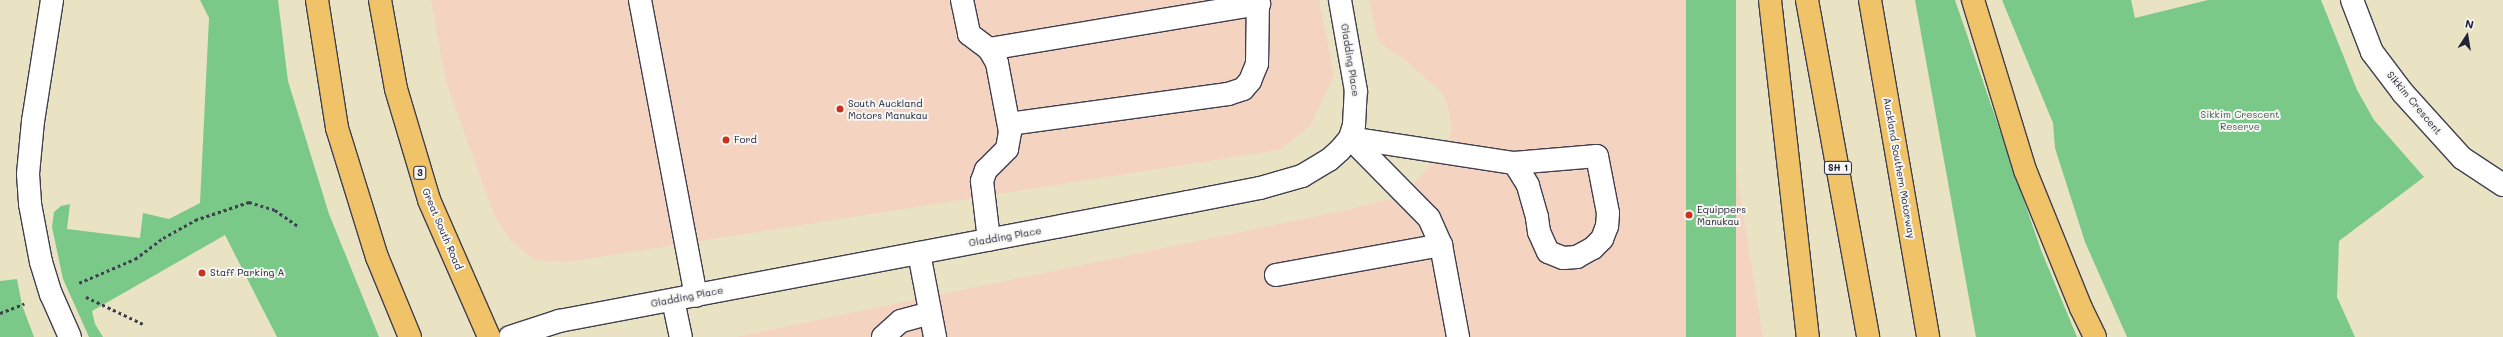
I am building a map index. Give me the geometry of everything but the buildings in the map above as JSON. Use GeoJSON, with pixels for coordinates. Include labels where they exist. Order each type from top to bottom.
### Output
{"type":"FeatureCollection","features":[{"type":"Feature","properties":{"kind":"main road"},"geometry":{"type":"LineString","coordinates":[[316,0],[337,128],[377,257],[410,337]]}},
{"type":"Feature","properties":{"kind":"main road","name":"Great South Road"},"geometry":{"type":"LineString","coordinates":[[380,0],[396,89],[429,200],[489,337]]}},
{"type":"Feature","properties":{"kind":"main road"},"geometry":{"type":"LineString","coordinates":[[1770,0],[1808,337]]}},
{"type":"Feature","properties":{"kind":"main road","name":"SH 1"},"geometry":{"type":"LineString","coordinates":[[1807,0],[1868,337]]}},
{"type":"Feature","properties":{"kind":"main road","name":"Auckland Southern Motorway"},"geometry":{"type":"LineString","coordinates":[[1870,0],[1928,337]]}},
{"type":"Feature","properties":{"kind":"main road"},"geometry":{"type":"LineString","coordinates":[[1973,0],[2025,170],[2081,308],[2095,337]]}},
{"type":"Feature","properties":{"kind":"street"},"geometry":{"type":"LineString","coordinates":[[52,0],[33,121],[28,174],[30,204],[41,262],[51,294],[70,337]]}},
{"type":"Feature","properties":{"kind":"street"},"geometry":{"type":"LineString","coordinates":[[640,0],[696,296]]}},
{"type":"Feature","properties":{"kind":"street"},"geometry":{"type":"LineString","coordinates":[[962,0],[969,34],[988,49],[997,63],[1010,132],[1007,149],[986,170],[982,181],[989,240]]}},
{"type":"Feature","properties":{"kind":"street","name":"Gladding Place"},"geometry":{"type":"LineString","coordinates":[[510,337],[559,320],[696,296],[1260,188],[1302,176],[1328,160],[1350,138],[1356,108],[1356,91],[1340,0]]}},
{"type":"Feature","properties":{"kind":"street","name":"Sikkim Crescent"},"geometry":{"type":"LineString","coordinates":[[2352,0],[2372,52],[2403,93],[2462,158],[2503,185]]}},
{"type":"Feature","properties":{"kind":"street"},"geometry":{"type":"LineString","coordinates":[[988,49],[1259,2],[1257,64],[1250,82],[1243,89],[1228,94],[1009,124]]}},
{"type":"Feature","properties":{"kind":"street"},"geometry":{"type":"LineString","coordinates":[[1350,138],[1514,163],[1597,156],[1608,213],[1607,226],[1602,239],[1593,248],[1577,257],[1563,258],[1548,252],[1539,232],[1537,217],[1528,185],[1514,163]]}},
{"type":"Feature","properties":{"kind":"street"},"geometry":{"type":"LineString","coordinates":[[1350,138],[1429,218],[1441,245],[1458,337]]}},
{"type":"Feature","properties":{"kind":"street"},"geometry":{"type":"LineString","coordinates":[[1276,274],[1441,245]]}},
{"type":"Feature","properties":{"kind":"street"},"geometry":{"type":"LineString","coordinates":[[920,253],[935,337]]}},
{"type":"Feature","properties":{"kind":"street"},"geometry":{"type":"LineString","coordinates":[[673,300],[681,337]]}},
{"type":"Feature","properties":{"kind":"street"},"geometry":{"type":"LineString","coordinates":[[883,337],[886,332],[901,321],[930,314]]}},
{"type":"Feature","properties":{"kind":"path"},"geometry":{"type":"LineString","coordinates":[[78,284],[135,259],[163,238],[195,220],[249,202],[275,210],[298,226]]}},
{"type":"Feature","properties":{"kind":"path"},"geometry":{"type":"LineString","coordinates":[[79,294],[143,324]]}},
{"type":"Feature","properties":{"kind":"path"},"geometry":{"type":"LineString","coordinates":[[0,313],[27,303]]}},
{"type":"Feature","properties":{"kind":"shaded area"},"geometry":{"type":"Polygon","coordinates":[[[431,0],[1319,0],[1334,76],[1310,126],[1279,150],[567,262],[534,260],[511,241],[495,217],[446,82],[431,0]]]}},
{"type":"Feature","properties":{"kind":"shaded area"},"geometry":{"type":"Polygon","coordinates":[[[1369,0],[1709,0],[1763,337],[736,337],[1346,210],[1402,196],[1445,150],[1451,132],[1450,114],[1444,95],[1409,63],[1378,41],[1369,0]]]}},
{"type":"Feature","properties":{"kind":"green space"},"geometry":{"type":"Polygon","coordinates":[[[200,0],[278,0],[288,81],[329,214],[379,337],[277,337],[225,235],[92,311],[95,324],[103,337],[89,337],[63,279],[52,227],[54,212],[61,206],[70,204],[67,229],[140,238],[143,213],[169,219],[200,203],[209,18],[200,0]]]}},
{"type":"Feature","properties":{"kind":"green space"},"geometry":{"type":"Polygon","coordinates":[[[1686,0],[1736,0],[1736,337],[1686,337],[1686,0]]]}},
{"type":"Feature","properties":{"kind":"green space"},"geometry":{"type":"Polygon","coordinates":[[[1915,0],[1955,0],[2041,250],[2077,337],[1976,337],[1915,0]]]}},
{"type":"Feature","properties":{"kind":"green space","name":"Sikkim Crescent Reserve"},"geometry":{"type":"Polygon","coordinates":[[[2002,0],[2131,0],[2135,18],[2208,0],[2321,0],[2357,90],[2374,120],[2424,177],[2339,241],[2337,297],[2355,337],[2127,337],[2085,242],[2055,148],[2053,123],[2002,0]]]}},
{"type":"Feature","properties":{"kind":"green space"},"geometry":{"type":"Polygon","coordinates":[[[17,279],[22,305],[34,337],[0,337],[0,281],[17,279]]]}},
{"type":"Feature","properties":{"kind":"place","name":"South Auckland Motors Manukau"},"geometry":{"type":"Point","coordinates":[840,109]}},
{"type":"Feature","properties":{"kind":"place","name":"Ford"},"geometry":{"type":"Point","coordinates":[726,140]}},
{"type":"Feature","properties":{"kind":"place","name":"Equippers Manukau"},"geometry":{"type":"Point","coordinates":[1689,215]}},
{"type":"Feature","properties":{"kind":"place","name":"Staff Parking A"},"geometry":{"type":"Point","coordinates":[202,273]}}]}
